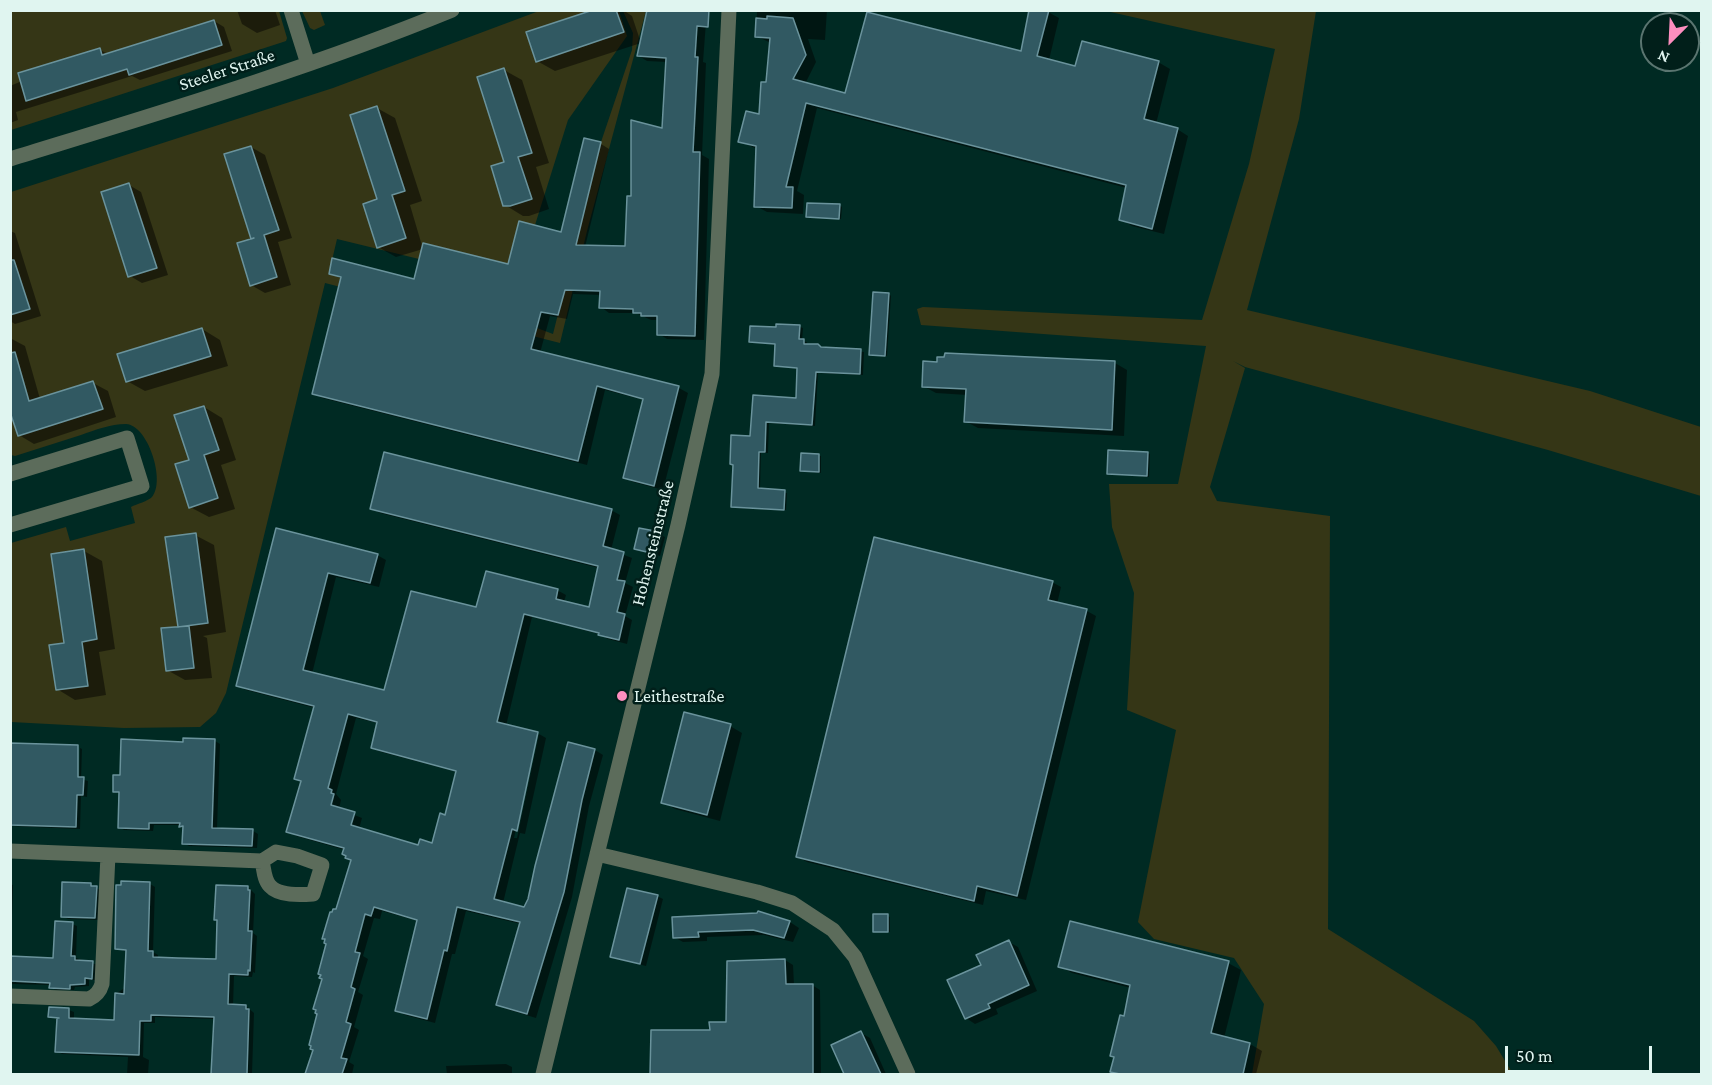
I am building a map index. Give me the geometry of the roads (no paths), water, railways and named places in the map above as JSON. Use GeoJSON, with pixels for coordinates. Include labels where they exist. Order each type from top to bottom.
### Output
{"type":"FeatureCollection","features":[{"type":"Feature","properties":{"kind":"street"},"geometry":{"type":"LineString","coordinates":[[291,10],[308,64]]}},
{"type":"Feature","properties":{"kind":"street","name":"Steeler Straße"},"geometry":{"type":"LineString","coordinates":[[10,159],[234,90],[384,37],[452,10]]}},
{"type":"Feature","properties":{"kind":"street","name":"Hohensteinstraße"},"geometry":{"type":"LineString","coordinates":[[543,1074],[678,525],[712,374],[729,10]]}},
{"type":"Feature","properties":{"kind":"street"},"geometry":{"type":"LineString","coordinates":[[10,474],[128,438],[141,486],[10,525]]}},
{"type":"Feature","properties":{"kind":"street"},"geometry":{"type":"LineString","coordinates":[[10,850],[262,861]]}},
{"type":"Feature","properties":{"kind":"street"},"geometry":{"type":"LineString","coordinates":[[597,854],[757,892],[792,903],[833,930],[855,957],[908,1074]]}},
{"type":"Feature","properties":{"kind":"street"},"geometry":{"type":"LineString","coordinates":[[10,996],[89,999],[100,990],[108,855]]}},
{"type":"Feature","properties":{"kind":"place","name":"Leithestraße"},"geometry":{"type":"Point","coordinates":[622,696]}}]}
